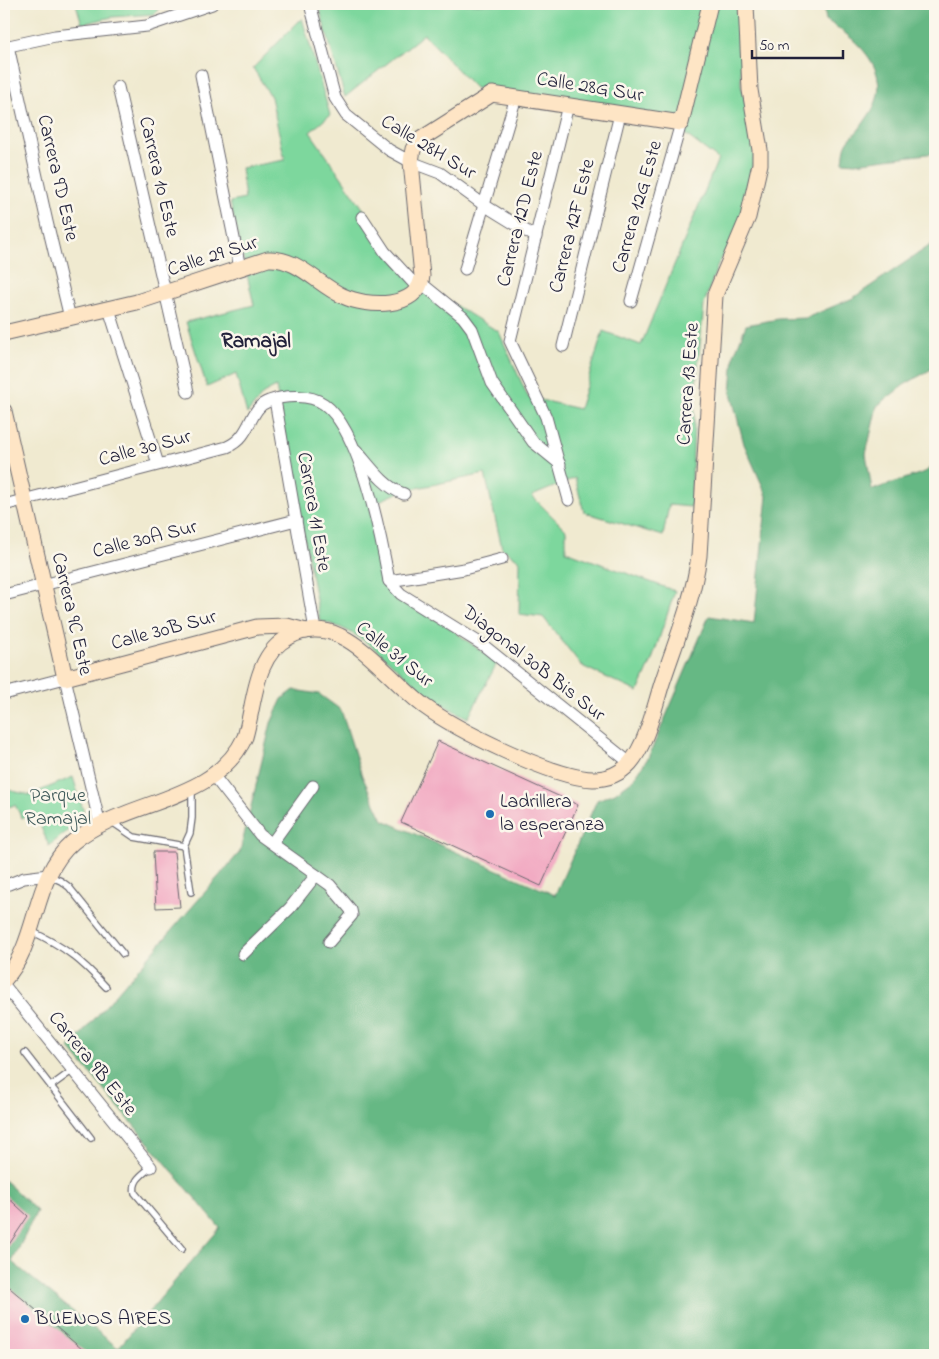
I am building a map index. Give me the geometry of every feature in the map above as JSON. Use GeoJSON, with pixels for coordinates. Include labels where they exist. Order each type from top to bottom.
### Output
{"type":"FeatureCollection","features":[{"type":"Feature","properties":{"kind":"main road"},"geometry":{"type":"LineString","coordinates":[[681,124],[710,4]]}},
{"type":"Feature","properties":{"kind":"main road","name":"Carrera 13 Este"},"geometry":{"type":"LineString","coordinates":[[630,763],[642,744],[689,607],[695,584],[699,556],[715,296],[748,217],[758,176],[760,150],[750,90],[746,4]]}},
{"type":"Feature","properties":{"kind":"main road","name":"Calle 28G Sur"},"geometry":{"type":"LineString","coordinates":[[411,162],[413,149],[421,139],[492,94],[681,124]]}},
{"type":"Feature","properties":{"kind":"main road"},"geometry":{"type":"LineString","coordinates":[[411,162],[420,286]]}},
{"type":"Feature","properties":{"kind":"main road","name":"Calle 29 Sur"},"geometry":{"type":"LineString","coordinates":[[4,333],[109,309],[165,293],[268,259],[281,259],[297,267],[332,291],[345,297],[360,300],[399,301],[410,297],[420,286]]}},
{"type":"Feature","properties":{"kind":"main road","name":"Carrera 9C Este"},"geometry":{"type":"LineString","coordinates":[[4,411],[65,678]]}},
{"type":"Feature","properties":{"kind":"main road","name":"Calle 30B Sur"},"geometry":{"type":"LineString","coordinates":[[65,678],[257,627],[272,625],[310,631]]}},
{"type":"Feature","properties":{"kind":"main road"},"geometry":{"type":"LineString","coordinates":[[4,980],[19,958],[48,876],[64,851],[83,835],[105,823],[192,788],[213,775],[240,748],[248,726],[260,672],[268,655],[281,642],[310,631]]}},
{"type":"Feature","properties":{"kind":"main road","name":"Calle 31 Sur"},"geometry":{"type":"LineString","coordinates":[[310,631],[333,633],[350,641],[412,696],[446,720],[483,740],[549,768],[581,778],[602,779],[613,776],[630,763]]}},
{"type":"Feature","properties":{"kind":"street"},"geometry":{"type":"LineString","coordinates":[[6,47],[54,36],[147,26],[212,4]]}},
{"type":"Feature","properties":{"kind":"street","name":"Calle 28H Sur"},"geometry":{"type":"LineString","coordinates":[[310,4],[335,98],[339,107],[355,124],[389,150],[411,162],[440,173],[484,205],[536,237]]}},
{"type":"Feature","properties":{"kind":"street","name":"Carrera 9D Este"},"geometry":{"type":"LineString","coordinates":[[6,47],[70,318]]}},
{"type":"Feature","properties":{"kind":"street"},"geometry":{"type":"LineString","coordinates":[[201,75],[240,268]]}},
{"type":"Feature","properties":{"kind":"street","name":"Carrera 10 Este"},"geometry":{"type":"LineString","coordinates":[[118,87],[188,392]]}},
{"type":"Feature","properties":{"kind":"street"},"geometry":{"type":"LineString","coordinates":[[465,270],[516,97]]}},
{"type":"Feature","properties":{"kind":"street","name":"Carrera 12D Este"},"geometry":{"type":"LineString","coordinates":[[560,465],[546,417],[510,341],[568,105]]}},
{"type":"Feature","properties":{"kind":"street","name":"Carrera 12F Este"},"geometry":{"type":"LineString","coordinates":[[563,346],[620,114]]}},
{"type":"Feature","properties":{"kind":"street","name":"Carrera 12G Este"},"geometry":{"type":"LineString","coordinates":[[631,301],[681,124]]}},
{"type":"Feature","properties":{"kind":"street"},"geometry":{"type":"LineString","coordinates":[[362,217],[386,252],[420,286],[463,317],[472,329],[492,383],[533,442],[560,465],[569,500]]}},
{"type":"Feature","properties":{"kind":"street"},"geometry":{"type":"LineString","coordinates":[[109,309],[158,464]]}},
{"type":"Feature","properties":{"kind":"street"},"geometry":{"type":"LineString","coordinates":[[275,400],[306,397],[321,402],[340,422],[352,445],[375,509],[389,581],[464,569],[502,559]]}},
{"type":"Feature","properties":{"kind":"street","name":"Calle 30 Sur"},"geometry":{"type":"LineString","coordinates":[[4,505],[234,444],[247,430],[258,408],[275,400]]}},
{"type":"Feature","properties":{"kind":"street","name":"Carrera 11 Este"},"geometry":{"type":"LineString","coordinates":[[275,400],[296,520],[310,631]]}},
{"type":"Feature","properties":{"kind":"street"},"geometry":{"type":"LineString","coordinates":[[352,445],[386,483],[394,490],[404,494]]}},
{"type":"Feature","properties":{"kind":"street","name":"Calle 30A Sur"},"geometry":{"type":"LineString","coordinates":[[4,595],[296,520]]}},
{"type":"Feature","properties":{"kind":"street","name":"Diagonal 30B Bis Sur"},"geometry":{"type":"LineString","coordinates":[[389,581],[401,594],[483,645],[630,763]]}},
{"type":"Feature","properties":{"kind":"street","name":"Calle 30B Sur"},"geometry":{"type":"LineString","coordinates":[[4,694],[65,678]]}},
{"type":"Feature","properties":{"kind":"street","name":"Carrera 9C Este"},"geometry":{"type":"LineString","coordinates":[[65,678],[105,823]]}},
{"type":"Feature","properties":{"kind":"street"},"geometry":{"type":"LineString","coordinates":[[213,775],[260,835],[330,885],[351,910],[352,915],[329,942]]}},
{"type":"Feature","properties":{"kind":"street"},"geometry":{"type":"LineString","coordinates":[[272,843],[313,786]]}},
{"type":"Feature","properties":{"kind":"street"},"geometry":{"type":"LineString","coordinates":[[243,954],[290,908],[316,875]]}},
{"type":"Feature","properties":{"kind":"street"},"geometry":{"type":"LineString","coordinates":[[4,886],[24,878],[48,876]]}},
{"type":"Feature","properties":{"kind":"street","name":"Carrera 9B Este"},"geometry":{"type":"LineString","coordinates":[[4,985],[151,1167]]}},
{"type":"Feature","properties":{"kind":"lane"},"geometry":{"type":"LineString","coordinates":[[192,788],[190,833],[184,846],[192,892]]}},
{"type":"Feature","properties":{"kind":"lane"},"geometry":{"type":"LineString","coordinates":[[105,823],[134,837],[184,846]]}},
{"type":"Feature","properties":{"kind":"lane"},"geometry":{"type":"LineString","coordinates":[[48,876],[61,881],[69,888],[123,954]]}},
{"type":"Feature","properties":{"kind":"lane"},"geometry":{"type":"LineString","coordinates":[[29,930],[61,945],[83,962],[106,987]]}},
{"type":"Feature","properties":{"kind":"lane"},"geometry":{"type":"LineString","coordinates":[[24,1053],[91,1138]]}},
{"type":"Feature","properties":{"kind":"lane"},"geometry":{"type":"LineString","coordinates":[[51,1086],[73,1070]]}},
{"type":"Feature","properties":{"kind":"lane"},"geometry":{"type":"LineString","coordinates":[[151,1167],[136,1180],[133,1187],[135,1194],[182,1249]]}},
{"type":"Feature","properties":{"kind":"green space"},"geometry":{"type":"Polygon","coordinates":[[[76,4],[161,4],[155,14],[112,17],[82,24],[76,4]]]}},
{"type":"Feature","properties":{"kind":"green space"},"geometry":{"type":"Polygon","coordinates":[[[318,4],[741,4],[741,84],[756,149],[737,235],[718,264],[704,304],[695,395],[691,507],[669,505],[663,536],[584,512],[575,478],[532,496],[566,530],[566,551],[675,591],[652,660],[638,692],[582,666],[543,617],[519,614],[520,561],[502,548],[485,474],[402,491],[370,505],[388,585],[402,602],[446,625],[497,663],[468,718],[426,693],[359,637],[334,625],[320,621],[276,387],[263,394],[247,414],[236,374],[207,387],[186,322],[254,305],[230,202],[245,199],[241,168],[285,160],[271,97],[253,68],[302,18],[330,115],[310,132],[412,279],[499,332],[528,397],[579,409],[603,331],[641,345],[718,159],[661,116],[475,88],[424,34],[345,97],[318,4]]]}},
{"type":"Feature","properties":{"kind":"green space"},"geometry":{"type":"Polygon","coordinates":[[[823,4],[935,4],[935,153],[855,163],[843,162],[847,143],[859,130],[871,112],[877,97],[879,84],[870,58],[850,37],[826,20],[823,4]]]}},
{"type":"Feature","properties":{"kind":"green space"},"geometry":{"type":"Polygon","coordinates":[[[935,242],[935,367],[904,385],[877,406],[866,454],[872,490],[925,472],[935,465],[935,1355],[4,1355],[4,1180],[37,1211],[12,1262],[118,1348],[220,1228],[69,1048],[240,852],[271,723],[282,699],[294,690],[319,694],[341,710],[362,776],[383,820],[555,895],[597,800],[615,793],[633,780],[648,758],[709,616],[754,623],[767,496],[744,444],[731,393],[734,355],[746,325],[778,319],[806,318],[853,298],[935,242]]]}},
{"type":"Feature","properties":{"kind":"green space","name":"Parque Ramajal"},"geometry":{"type":"Polygon","coordinates":[[[73,777],[85,816],[49,846],[35,813],[22,818],[15,805],[4,808],[4,779],[8,790],[30,795],[73,777]]]}},
{"type":"Feature","properties":{"kind":"building","name":"Ladrillera la esperanza"},"geometry":{"type":"Polygon","coordinates":[[[438,741],[578,805],[541,886],[401,822],[438,741]]]}},
{"type":"Feature","properties":{"kind":"building"},"geometry":{"type":"Polygon","coordinates":[[[153,852],[174,852],[180,907],[156,908],[153,852]]]}},
{"type":"Feature","properties":{"kind":"building"},"geometry":{"type":"Polygon","coordinates":[[[4,1194],[28,1216],[4,1252],[4,1194]]]}},
{"type":"Feature","properties":{"kind":"building","name":"BUENOS AIRES"},"geometry":{"type":"Polygon","coordinates":[[[4,1283],[89,1355],[4,1355],[4,1283]]]}},
{"type":"Feature","properties":{"kind":"place","name":"Ladrillera la esperanza"},"geometry":{"type":"Point","coordinates":[490,814]}},
{"type":"Feature","properties":{"kind":"place","name":"BUENOS AIRES"},"geometry":{"type":"Point","coordinates":[25,1319]}},
{"type":"Feature","properties":{"kind":"district","name":"Ramajal"},"geometry":{"type":"Point","coordinates":[256,342]}}]}
